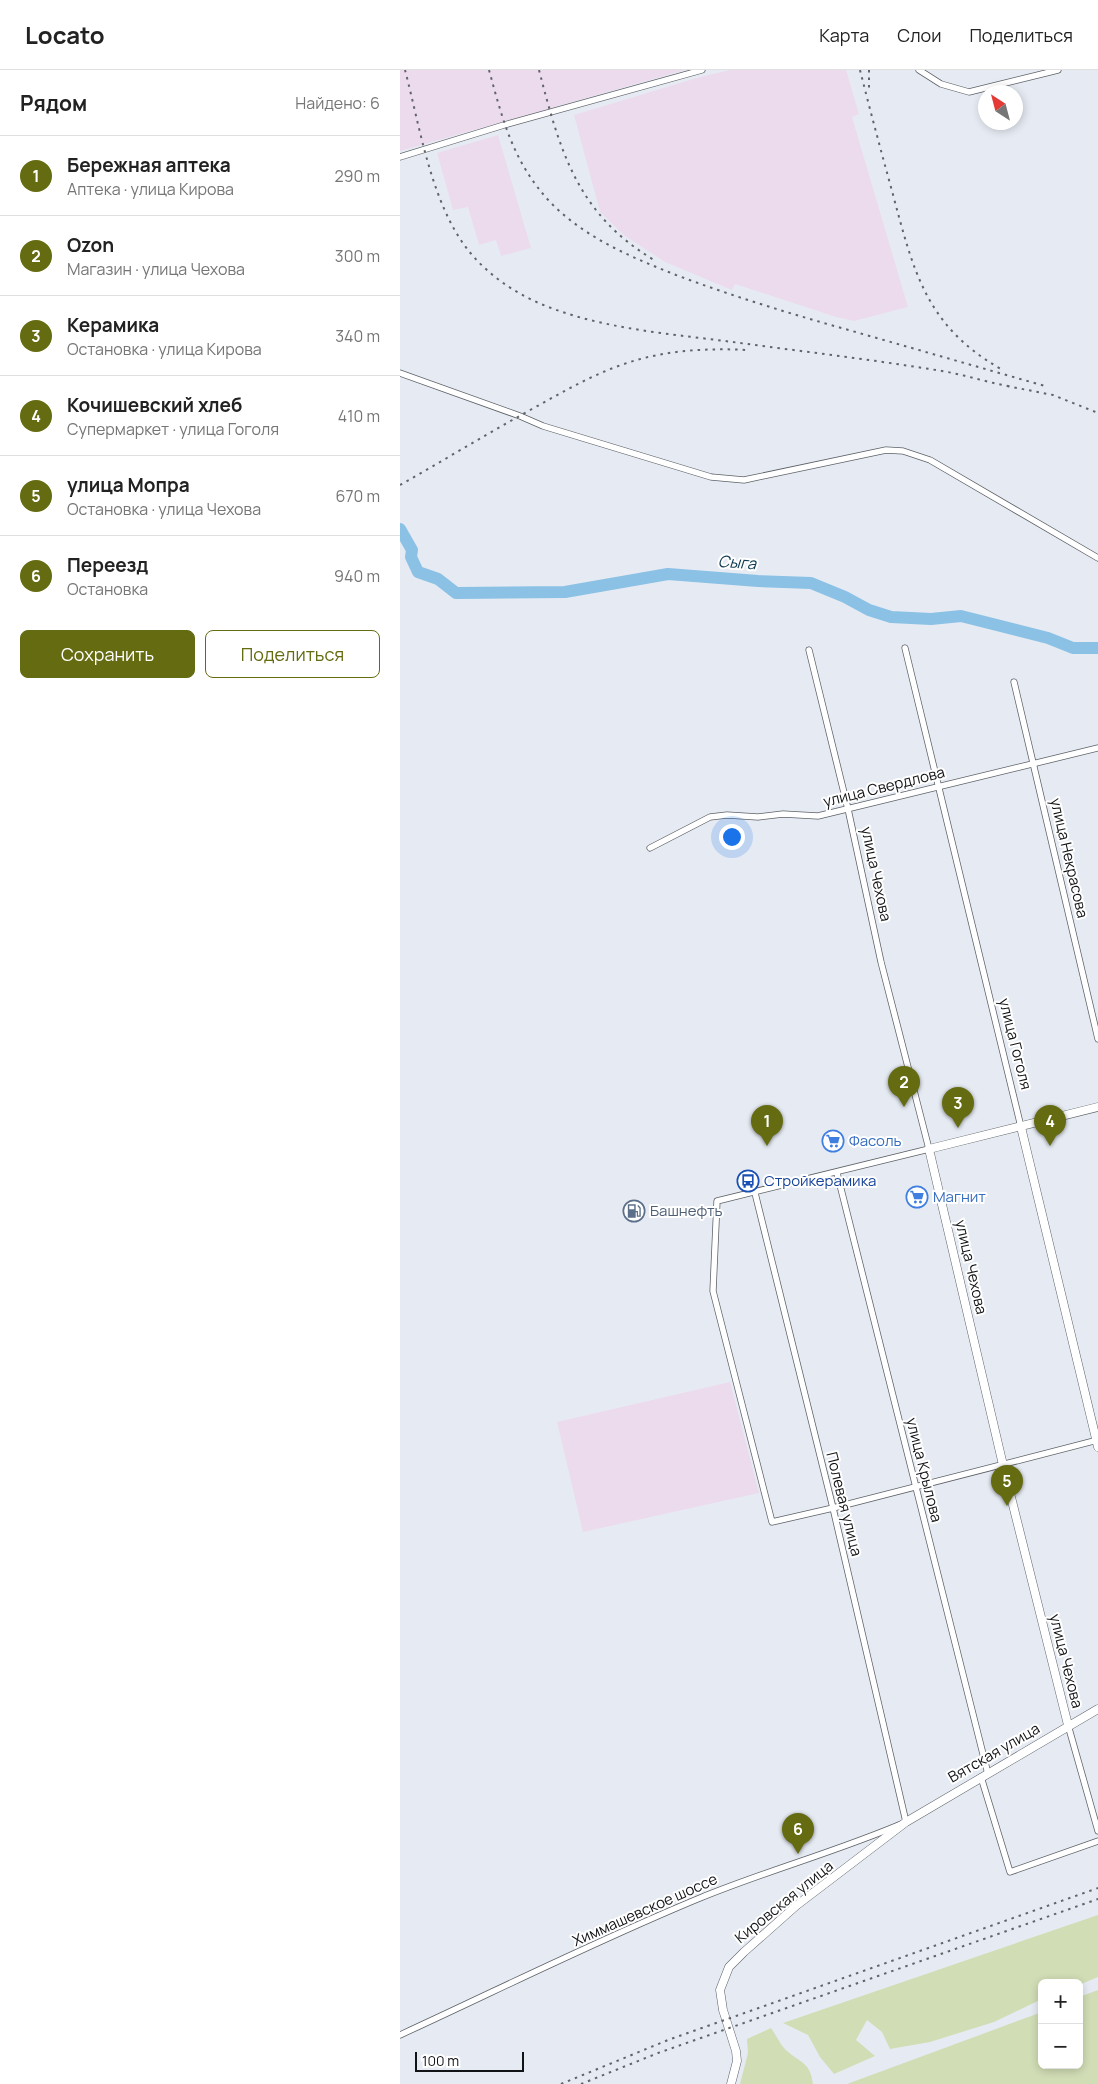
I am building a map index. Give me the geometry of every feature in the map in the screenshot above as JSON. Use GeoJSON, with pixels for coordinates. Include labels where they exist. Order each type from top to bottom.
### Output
{"type":"FeatureCollection","features":[{"type":"Feature","properties":{"kind":"main road"},"geometry":{"type":"LineString","coordinates":[[929,1149],[1098,1107]]}},
{"type":"Feature","properties":{"kind":"main road","name":"улица Гоголя"},"geometry":{"type":"LineString","coordinates":[[1021,1127],[1097,1443]]}},
{"type":"Feature","properties":{"kind":"main road","name":"улица Чехова"},"geometry":{"type":"LineString","coordinates":[[929,1149],[1003,1465],[1068,1725]]}},
{"type":"Feature","properties":{"kind":"main road","name":"Вятская улица"},"geometry":{"type":"LineString","coordinates":[[906,1822],[1098,1709]]}},
{"type":"Feature","properties":{"kind":"main road","name":"Кировская улица"},"geometry":{"type":"LineString","coordinates":[[731,2084],[736,2051],[720,1995],[729,1967],[797,1905],[906,1822]]}},
{"type":"Feature","properties":{"kind":"street"},"geometry":{"type":"LineString","coordinates":[[400,157],[504,125],[702,70]]}},
{"type":"Feature","properties":{"kind":"street"},"geometry":{"type":"LineString","coordinates":[[919,70],[941,84],[969,92],[1058,70]]}},
{"type":"Feature","properties":{"kind":"street"},"geometry":{"type":"LineString","coordinates":[[400,373],[543,426],[711,477],[744,480],[886,450],[903,451],[930,460],[1098,558]]}},
{"type":"Feature","properties":{"kind":"street","name":"улица Гоголя"},"geometry":{"type":"LineString","coordinates":[[905,648],[1021,1127]]}},
{"type":"Feature","properties":{"kind":"street","name":"улица Чехова"},"geometry":{"type":"LineString","coordinates":[[809,650],[848,809],[881,962],[929,1149]]}},
{"type":"Feature","properties":{"kind":"street","name":"улица Некрасова"},"geometry":{"type":"LineString","coordinates":[[1014,682],[1098,1039]]}},
{"type":"Feature","properties":{"kind":"street","name":"улица Свердлова"},"geometry":{"type":"LineString","coordinates":[[650,848],[710,817],[783,814],[818,816],[1098,748]]}},
{"type":"Feature","properties":{"kind":"street"},"geometry":{"type":"LineString","coordinates":[[929,1149],[718,1201],[713,1292],[772,1522],[1097,1443]]}},
{"type":"Feature","properties":{"kind":"street","name":"улица Крылова"},"geometry":{"type":"LineString","coordinates":[[837,1173],[1010,1872],[1098,1841]]}},
{"type":"Feature","properties":{"kind":"street","name":"Полевая улица"},"geometry":{"type":"LineString","coordinates":[[755,1193],[833,1508],[906,1822]]}},
{"type":"Feature","properties":{"kind":"street","name":"улица Чехова"},"geometry":{"type":"LineString","coordinates":[[1068,1725],[1098,1830]]}},
{"type":"Feature","properties":{"kind":"street","name":"Химмашевское шоссе"},"geometry":{"type":"LineString","coordinates":[[400,2035],[699,1899],[769,1871],[859,1842],[906,1822]]}},
{"type":"Feature","properties":{"kind":"shaded area"},"geometry":{"type":"Polygon","coordinates":[[[400,70],[685,70],[400,151],[400,70]]]}},
{"type":"Feature","properties":{"kind":"shaded area"},"geometry":{"type":"Polygon","coordinates":[[[730,70],[846,70],[859,114],[852,117],[908,307],[854,321],[836,317],[735,284],[732,290],[665,262],[625,236],[600,212],[574,115],[700,77],[730,70]]]}},
{"type":"Feature","properties":{"kind":"shaded area"},"geometry":{"type":"Polygon","coordinates":[[[498,135],[531,248],[501,256],[496,240],[479,245],[468,207],[453,210],[437,153],[498,135]]]}},
{"type":"Feature","properties":{"kind":"shaded area"},"geometry":{"type":"Polygon","coordinates":[[[730,1382],[759,1493],[583,1532],[557,1422],[730,1382]]]}},
{"type":"Feature","properties":{"kind":"green space"},"geometry":{"type":"Polygon","coordinates":[[[1098,1915],[1098,1977],[1083,1983],[1083,1979],[1038,1979],[1038,2001],[994,2022],[930,2042],[890,2049],[882,2032],[867,2020],[856,2040],[875,2056],[834,2074],[820,2057],[808,2035],[783,2023],[1098,1915]]]}},
{"type":"Feature","properties":{"kind":"green space"},"geometry":{"type":"Polygon","coordinates":[[[1098,1990],[1098,2084],[847,2084],[1038,2013],[1038,2069],[1083,2069],[1083,1996],[1098,1990]]]}},
{"type":"Feature","properties":{"kind":"green space"},"geometry":{"type":"Polygon","coordinates":[[[771,2028],[785,2049],[810,2071],[813,2084],[740,2084],[748,2053],[747,2039],[771,2028]]]}},
{"type":"Feature","properties":{"kind":"waterway","name":"Сыга"},"geometry":{"type":"LineString","coordinates":[[400,529],[412,550],[411,557],[418,572],[438,579],[456,593],[565,592],[668,574],[811,583],[845,597],[869,610],[891,617],[931,619],[961,616],[1048,638],[1073,648],[1098,648]]}},
{"type":"Feature","properties":{"kind":"railway"},"geometry":{"type":"LineString","coordinates":[[405,70],[428,164],[455,231],[483,267],[501,282],[531,299],[565,313],[589,320],[639,330],[917,367],[1013,387]]}},
{"type":"Feature","properties":{"kind":"railway"},"geometry":{"type":"LineString","coordinates":[[489,70],[505,124],[518,156],[527,172],[550,202],[564,215],[593,236],[642,261],[739,297],[1045,386]]}},
{"type":"Feature","properties":{"kind":"railway"},"geometry":{"type":"LineString","coordinates":[[539,70],[564,154],[589,201],[606,222],[628,242],[654,260]]}},
{"type":"Feature","properties":{"kind":"railway"},"geometry":{"type":"LineString","coordinates":[[860,70],[907,246],[926,293],[939,314],[955,334],[975,352],[1001,369]]}},
{"type":"Feature","properties":{"kind":"railway"},"geometry":{"type":"LineString","coordinates":[[869,70],[869,89]]}},
{"type":"Feature","properties":{"kind":"railway"},"geometry":{"type":"LineString","coordinates":[[400,485],[555,396],[614,367],[657,355],[672,353],[717,349],[747,350]]}},
{"type":"Feature","properties":{"kind":"railway"},"geometry":{"type":"LineString","coordinates":[[1007,386],[1053,395],[1098,413]]}},
{"type":"Feature","properties":{"kind":"railway"},"geometry":{"type":"LineString","coordinates":[[561,2084],[668,2040],[1098,1888]]}},
{"type":"Feature","properties":{"kind":"railway"},"geometry":{"type":"LineString","coordinates":[[581,2084],[658,2053],[1098,1899]]}},
{"type":"Feature","properties":{"kind":"place","name":"Ozon"},"geometry":{"type":"Point","coordinates":[904,1107]}},
{"type":"Feature","properties":{"kind":"place","name":"Керамика"},"geometry":{"type":"Point","coordinates":[958,1128]}},
{"type":"Feature","properties":{"kind":"place","name":"Фасоль"},"geometry":{"type":"Point","coordinates":[833,1141]}},
{"type":"Feature","properties":{"kind":"place","name":"Бережная аптека"},"geometry":{"type":"Point","coordinates":[767,1146]}},
{"type":"Feature","properties":{"kind":"place","name":"Кочишевский хлеб"},"geometry":{"type":"Point","coordinates":[1050,1146]}},
{"type":"Feature","properties":{"kind":"place","name":"Стройкерамика"},"geometry":{"type":"Point","coordinates":[748,1181]}},
{"type":"Feature","properties":{"kind":"place","name":"Магнит"},"geometry":{"type":"Point","coordinates":[917,1197]}},
{"type":"Feature","properties":{"kind":"place","name":"Башнефть"},"geometry":{"type":"Point","coordinates":[634,1211]}},
{"type":"Feature","properties":{"kind":"place","name":"улица Мопра"},"geometry":{"type":"Point","coordinates":[1007,1506]}},
{"type":"Feature","properties":{"kind":"place","name":"Переезд"},"geometry":{"type":"Point","coordinates":[798,1854]}}]}
